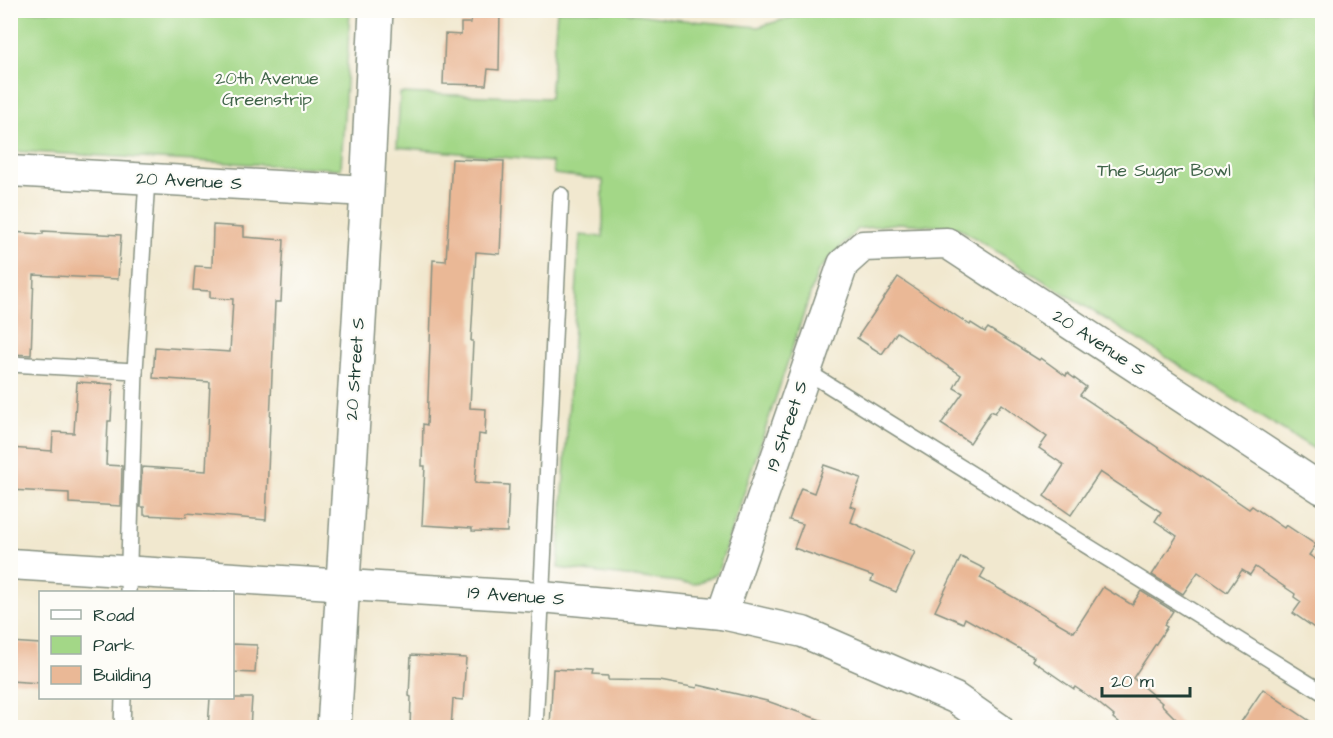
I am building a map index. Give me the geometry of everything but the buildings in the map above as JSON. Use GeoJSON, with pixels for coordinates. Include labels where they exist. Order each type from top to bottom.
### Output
{"type":"FeatureCollection","features":[{"type":"Feature","properties":{"kind":"street","name":"20 Street S"},"geometry":{"type":"LineString","coordinates":[[334,728],[376,10]]}},
{"type":"Feature","properties":{"kind":"street","name":"20 Avenue S"},"geometry":{"type":"LineString","coordinates":[[10,171],[367,191]]}},
{"type":"Feature","properties":{"kind":"street","name":"20 Avenue S"},"geometry":{"type":"LineString","coordinates":[[863,246],[947,243],[1323,489]]}},
{"type":"Feature","properties":{"kind":"street","name":"19 Street S"},"geometry":{"type":"LineString","coordinates":[[722,614],[843,264],[863,246]]}},
{"type":"Feature","properties":{"kind":"street","name":"19 Avenue S"},"geometry":{"type":"LineString","coordinates":[[10,564],[129,581],[342,584],[542,597],[722,614],[802,632],[955,698],[998,728]]}},
{"type":"Feature","properties":{"kind":"lane"},"geometry":{"type":"LineString","coordinates":[[129,581],[135,371],[147,178]]}},
{"type":"Feature","properties":{"kind":"lane"},"geometry":{"type":"LineString","coordinates":[[535,728],[561,195]]}},
{"type":"Feature","properties":{"kind":"lane"},"geometry":{"type":"LineString","coordinates":[[10,364],[135,371]]}},
{"type":"Feature","properties":{"kind":"lane"},"geometry":{"type":"LineString","coordinates":[[806,371],[1323,692]]}},
{"type":"Feature","properties":{"kind":"lane"},"geometry":{"type":"LineString","coordinates":[[122,728],[123,699]]}},
{"type":"Feature","properties":{"kind":"green space","name":"The Sugar Bowl"},"geometry":{"type":"Polygon","coordinates":[[[817,10],[1322,11],[1322,454],[959,228],[899,223],[858,229],[818,271],[717,574],[695,584],[558,568],[580,235],[603,237],[603,180],[554,174],[552,162],[397,147],[400,93],[550,98],[557,11],[617,11],[758,27],[817,10]]]}},
{"type":"Feature","properties":{"kind":"green space","name":"20th Avenue Greenstrip"},"geometry":{"type":"Polygon","coordinates":[[[10,11],[350,11],[341,169],[11,151],[10,11]]]}}]}
